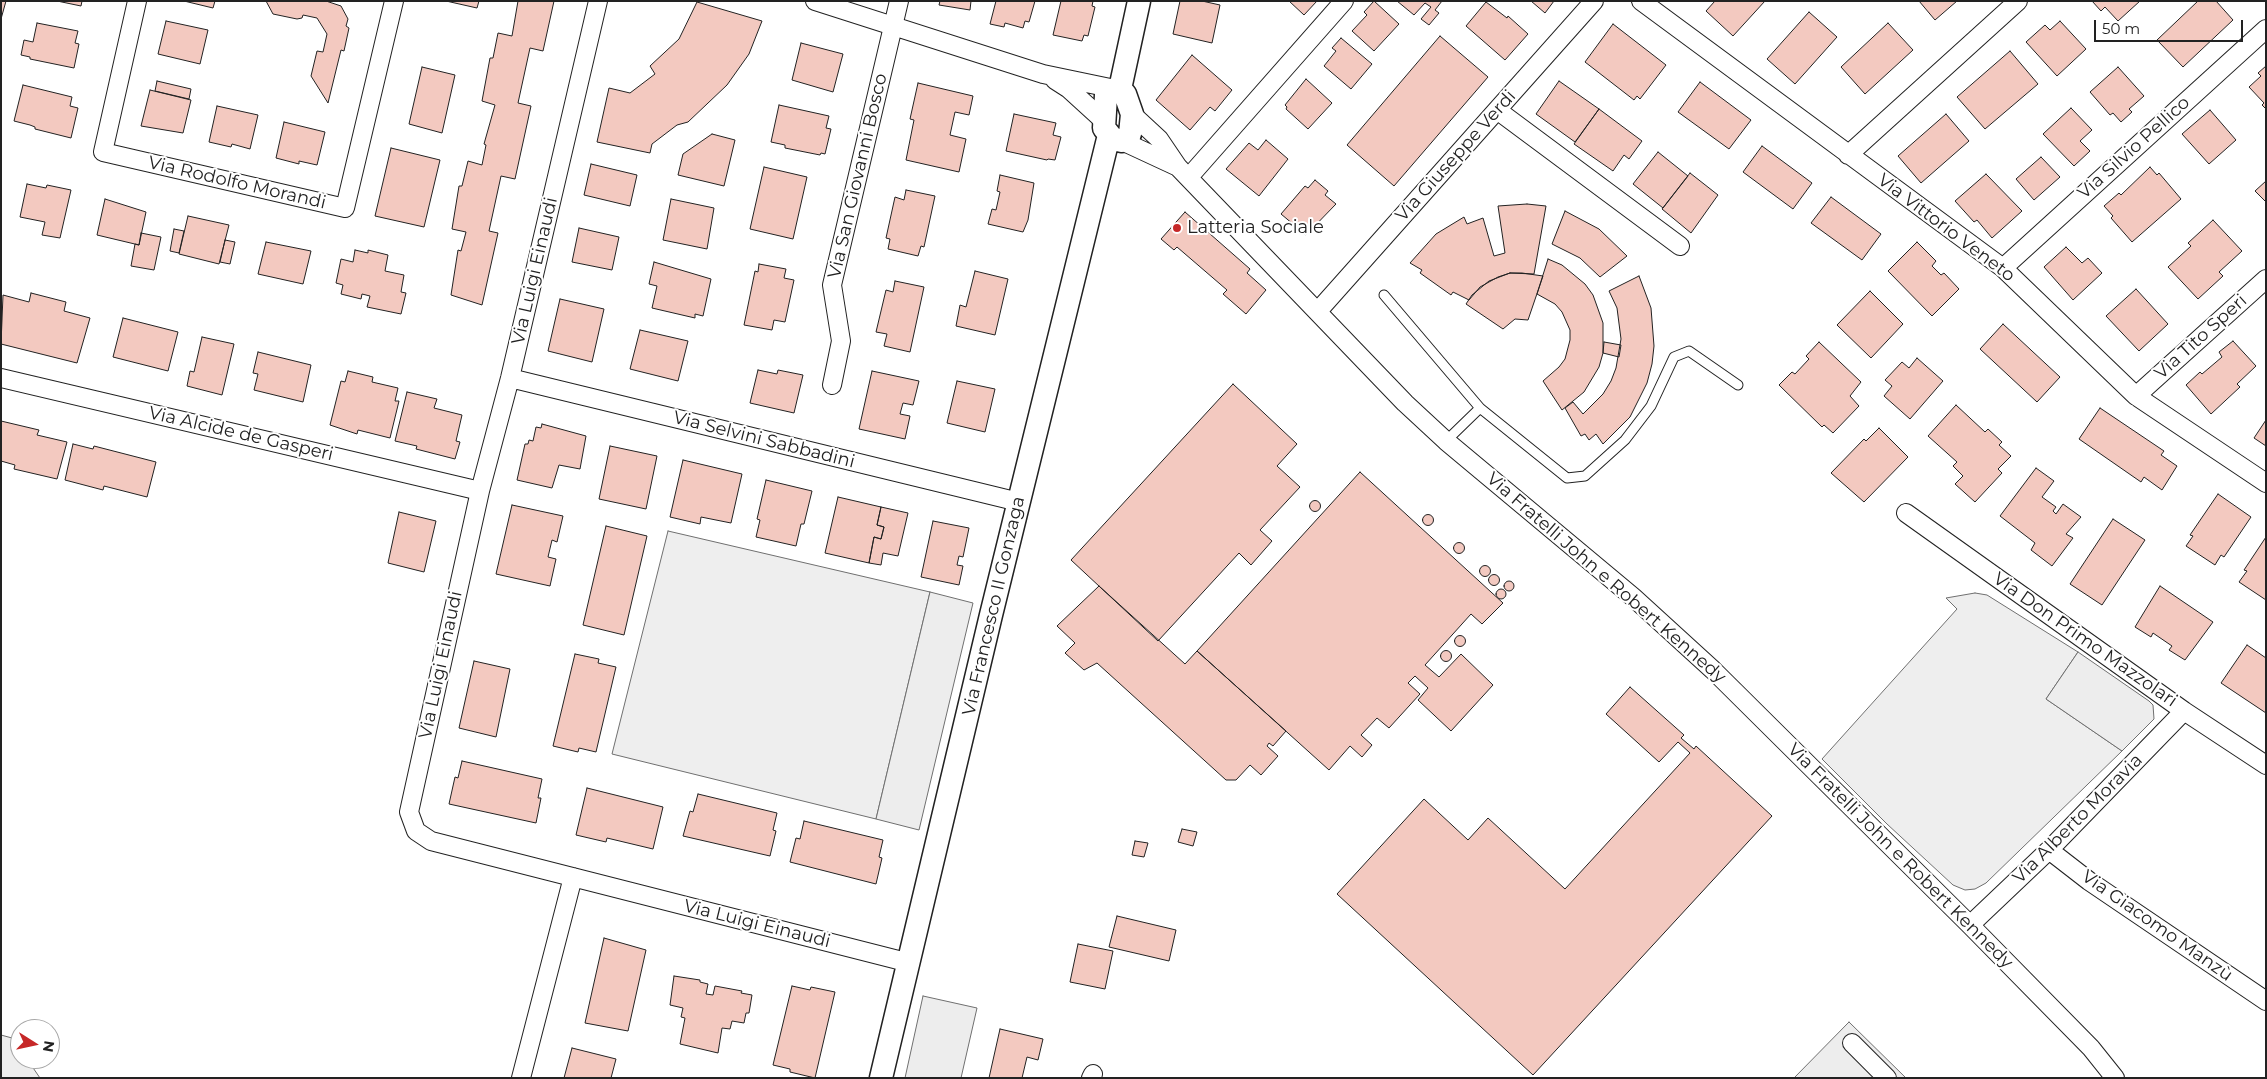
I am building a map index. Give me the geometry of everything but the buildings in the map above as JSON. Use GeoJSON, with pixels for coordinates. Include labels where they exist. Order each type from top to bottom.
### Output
{"type":"FeatureCollection","features":[{"type":"Feature","properties":{"kind":"street","name":"Via Rodolfo Morandi"},"geometry":{"type":"LineString","coordinates":[[137,1],[103,152],[345,208],[394,1]]}},
{"type":"Feature","properties":{"kind":"street","name":"Via Luigi Einaudi"},"geometry":{"type":"LineString","coordinates":[[598,1],[510,378],[480,491],[409,812],[416,831],[431,841],[910,963]]}},
{"type":"Feature","properties":{"kind":"street"},"geometry":{"type":"LineString","coordinates":[[816,1],[1043,74],[1118,89],[1125,94],[1132,114]]}},
{"type":"Feature","properties":{"kind":"street","name":"Via San Giovanni Bosco"},"geometry":{"type":"LineString","coordinates":[[832,385],[841,341],[832,285],[899,1]]}},
{"type":"Feature","properties":{"kind":"street"},"geometry":{"type":"LineString","coordinates":[[1118,89],[1139,1]]}},
{"type":"Feature","properties":{"kind":"street"},"geometry":{"type":"LineString","coordinates":[[1184,172],[1344,1]]}},
{"type":"Feature","properties":{"kind":"street","name":"Via Giuseppe Verdi"},"geometry":{"type":"LineString","coordinates":[[1318,311],[1594,1]]}},
{"type":"Feature","properties":{"kind":"street","name":"Via Vittorio Veneto"},"geometry":{"type":"LineString","coordinates":[[1641,1],[2003,268],[2136,396],[2266,483]]}},
{"type":"Feature","properties":{"kind":"street"},"geometry":{"type":"LineString","coordinates":[[1848,154],[2018,1]]}},
{"type":"Feature","properties":{"kind":"street","name":"Via Silvio Pellico"},"geometry":{"type":"LineString","coordinates":[[2003,268],[2266,29]]}},
{"type":"Feature","properties":{"kind":"street","name":"Via Fratelli John e Robert Kennedy"},"geometry":{"type":"LineString","coordinates":[[1043,74],[1069,88],[1111,132],[1184,172]]}},
{"type":"Feature","properties":{"kind":"street","name":"Via Francesco II Gonzaga"},"geometry":{"type":"LineString","coordinates":[[881,1078],[1019,502],[1111,132],[1106,96],[1118,89]]}},
{"type":"Feature","properties":{"kind":"street"},"geometry":{"type":"LineString","coordinates":[[1497,110],[1680,246]]}},
{"type":"Feature","properties":{"kind":"street","name":"Via Francesco II Gonzaga"},"geometry":{"type":"LineString","coordinates":[[1111,132],[1130,134],[1132,114]]}},
{"type":"Feature","properties":{"kind":"street","name":"Via Fratelli John e Robert Kennedy"},"geometry":{"type":"LineString","coordinates":[[1132,114],[1159,139],[1184,172],[1405,403],[1446,440],[1597,566],[1713,670],[1970,925],[2091,1048],[2115,1078]]}},
{"type":"Feature","properties":{"kind":"street","name":"Via Tito Speri"},"geometry":{"type":"LineString","coordinates":[[2136,396],[2266,279]]}},
{"type":"Feature","properties":{"kind":"street","name":"Via Alcide de Gasperi"},"geometry":{"type":"LineString","coordinates":[[1,378],[480,491]]}},
{"type":"Feature","properties":{"kind":"street","name":"Via Selvini Sabbadini"},"geometry":{"type":"LineString","coordinates":[[510,378],[1019,502]]}},
{"type":"Feature","properties":{"kind":"street","name":"Via Don Primo Mazzolari"},"geometry":{"type":"LineString","coordinates":[[1906,513],[2184,711],[2266,765]]}},
{"type":"Feature","properties":{"kind":"street","name":"Via Alberto Moravia"},"geometry":{"type":"LineString","coordinates":[[1970,925],[2050,850],[2184,711]]}},
{"type":"Feature","properties":{"kind":"street","name":"Via Giacomo Manzù"},"geometry":{"type":"LineString","coordinates":[[2050,850],[2089,881],[2266,1001]]}},
{"type":"Feature","properties":{"kind":"street"},"geometry":{"type":"LineString","coordinates":[[521,1078],[573,877]]}},
{"type":"Feature","properties":{"kind":"street"},"geometry":{"type":"LineString","coordinates":[[1852,1043],[1887,1078]]}},
{"type":"Feature","properties":{"kind":"lane"},"geometry":{"type":"LineString","coordinates":[[1384,295],[1480,408],[1568,478],[1586,476],[1625,440],[1651,406],[1674,357],[1689,351],[1738,385]]}},
{"type":"Feature","properties":{"kind":"lane"},"geometry":{"type":"LineString","coordinates":[[1446,440],[1480,408]]}},
{"type":"Feature","properties":{"kind":"shaded area"},"geometry":{"type":"Polygon","coordinates":[[[668,531],[930,592],[876,819],[612,754],[668,531]]]}},
{"type":"Feature","properties":{"kind":"shaded area"},"geometry":{"type":"Polygon","coordinates":[[[930,592],[973,603],[919,830],[876,819],[930,592]]]}},
{"type":"Feature","properties":{"kind":"shaded area"},"geometry":{"type":"Polygon","coordinates":[[[1975,593],[1987,595],[2078,652],[2046,699],[2122,751],[1986,883],[1975,889],[1965,890],[1953,885],[1887,824],[1822,759],[1957,609],[1946,598],[1975,593]]]}},
{"type":"Feature","properties":{"kind":"shaded area"},"geometry":{"type":"Polygon","coordinates":[[[2078,652],[2153,705],[2154,719],[2122,751],[2046,699],[2078,652]]]}},
{"type":"Feature","properties":{"kind":"shaded area"},"geometry":{"type":"Polygon","coordinates":[[[923,996],[977,1008],[961,1078],[905,1078],[923,996]]]}},
{"type":"Feature","properties":{"kind":"shaded area"},"geometry":{"type":"Polygon","coordinates":[[[1849,1022],[1906,1078],[1794,1078],[1849,1022]]]}},
{"type":"Feature","properties":{"kind":"shaded area"},"geometry":{"type":"Polygon","coordinates":[[[1,1035],[10,1037],[10,1069],[34,1069],[40,1078],[1,1078],[1,1035]]]}},
{"type":"Feature","properties":{"kind":"place","name":"Latteria Sociale"},"geometry":{"type":"Point","coordinates":[1177,228]}}]}
